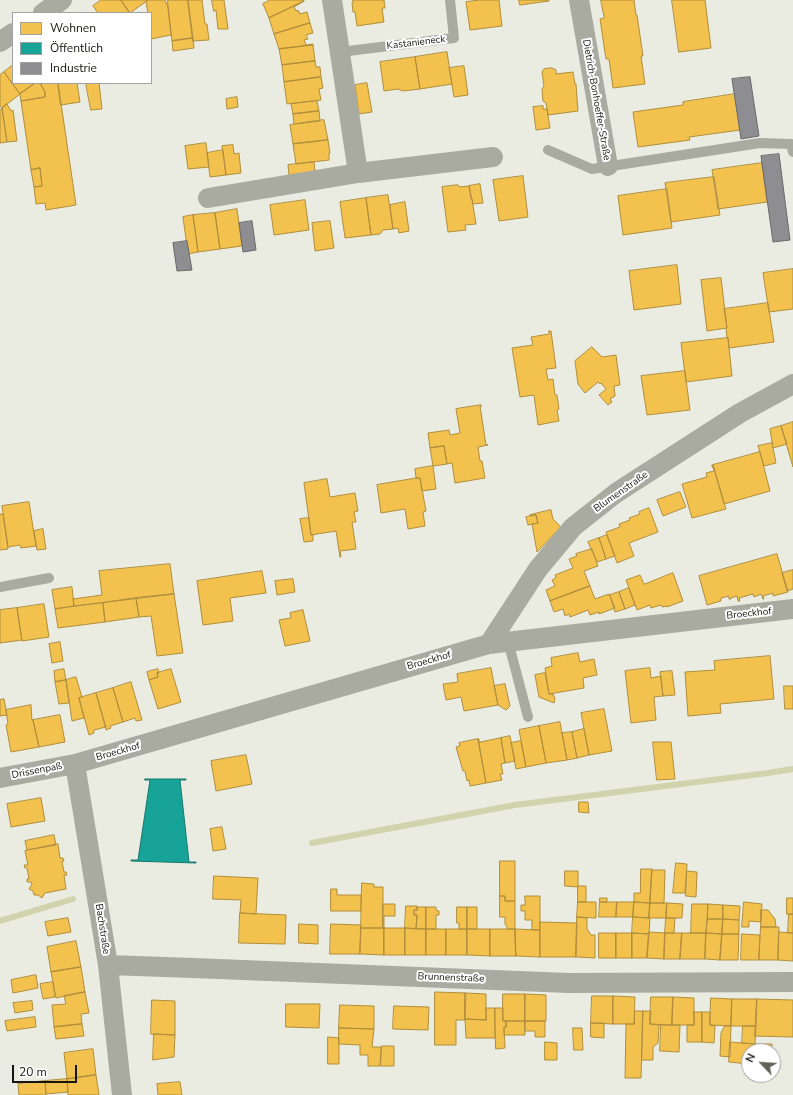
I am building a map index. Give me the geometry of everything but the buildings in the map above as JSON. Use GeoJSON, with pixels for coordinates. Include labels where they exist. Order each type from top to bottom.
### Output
{"type":"FeatureCollection","features":[{"type":"Feature","properties":{"kind":"street"},"geometry":{"type":"LineString","coordinates":[[44,12],[62,0]]}},
{"type":"Feature","properties":{"kind":"street"},"geometry":{"type":"LineString","coordinates":[[332,0],[358,173]]}},
{"type":"Feature","properties":{"kind":"street","name":"Dietrich-Bonhoeffer-Straße"},"geometry":{"type":"LineString","coordinates":[[579,0],[608,166]]}},
{"type":"Feature","properties":{"kind":"street"},"geometry":{"type":"LineString","coordinates":[[0,42],[12,34]]}},
{"type":"Feature","properties":{"kind":"street"},"geometry":{"type":"LineString","coordinates":[[208,198],[358,173],[492,157]]}},
{"type":"Feature","properties":{"kind":"street","name":"Blumenstraße"},"geometry":{"type":"LineString","coordinates":[[498,642],[538,569],[573,527],[616,493],[740,413],[793,384]]}},
{"type":"Feature","properties":{"kind":"street","name":"Broeckhof"},"geometry":{"type":"LineString","coordinates":[[75,764],[498,642],[793,609]]}},
{"type":"Feature","properties":{"kind":"street","name":"Drissenpaß"},"geometry":{"type":"LineString","coordinates":[[0,778],[75,764]]}},
{"type":"Feature","properties":{"kind":"street","name":"Bachstraße"},"geometry":{"type":"LineString","coordinates":[[75,764],[108,965],[122,1095]]}},
{"type":"Feature","properties":{"kind":"street","name":"Brunnenstraße"},"geometry":{"type":"LineString","coordinates":[[108,965],[568,983],[793,982]]}},
{"type":"Feature","properties":{"kind":"lane","name":"Kastanieneck"},"geometry":{"type":"LineString","coordinates":[[340,52],[454,38],[450,0]]}},
{"type":"Feature","properties":{"kind":"lane","name":"Dietrich-Bonhoeffer-Straße"},"geometry":{"type":"LineString","coordinates":[[608,166],[760,143],[791,144],[793,152]]}},
{"type":"Feature","properties":{"kind":"lane"},"geometry":{"type":"LineString","coordinates":[[548,150],[592,169],[608,166]]}},
{"type":"Feature","properties":{"kind":"lane"},"geometry":{"type":"LineString","coordinates":[[0,587],[49,578]]}},
{"type":"Feature","properties":{"kind":"lane"},"geometry":{"type":"LineString","coordinates":[[498,642],[528,717]]}},
{"type":"Feature","properties":{"kind":"waterway"},"geometry":{"type":"LineString","coordinates":[[312,843],[515,805],[793,769]]}},
{"type":"Feature","properties":{"kind":"waterway"},"geometry":{"type":"LineString","coordinates":[[0,921],[73,899]]}}]}
